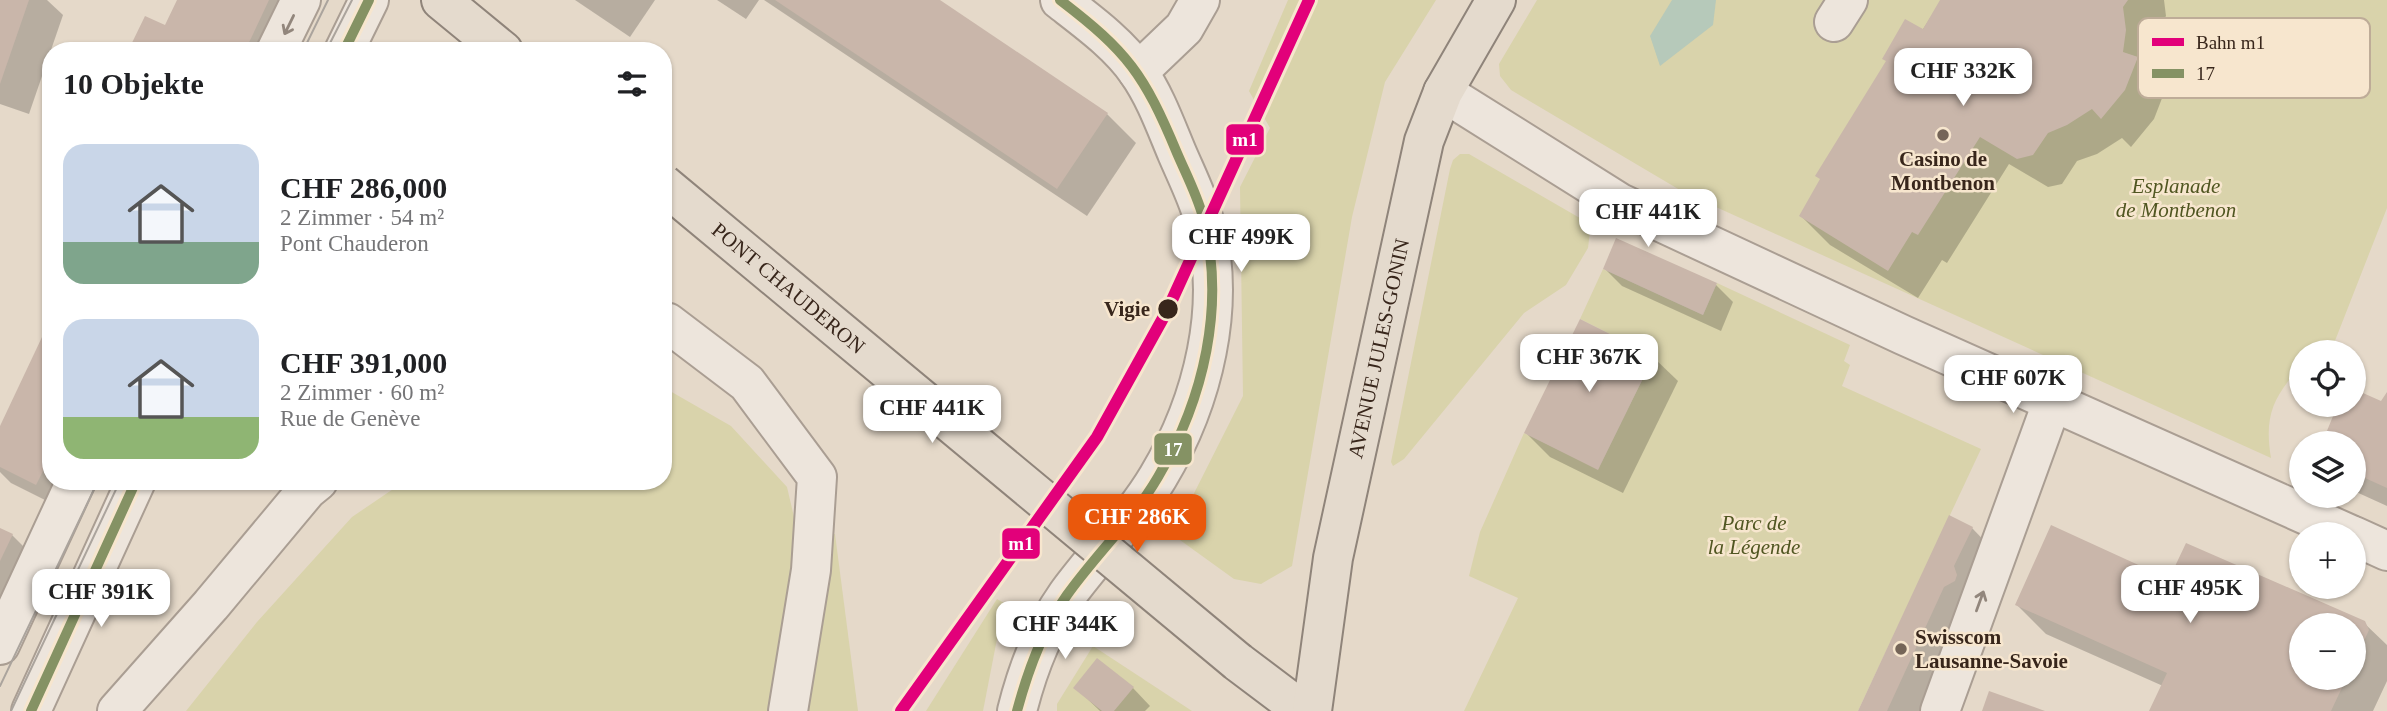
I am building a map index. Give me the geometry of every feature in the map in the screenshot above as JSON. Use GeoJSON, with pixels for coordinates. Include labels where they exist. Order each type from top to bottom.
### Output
{"type":"FeatureCollection","features":[{"type":"Feature","properties":{"kind":"main road"},"geometry":{"type":"LineString","coordinates":[[442,0],[492,42]]}},
{"type":"Feature","properties":{"kind":"main road","name":"AVENUE JULES-GONIN"},"geometry":{"type":"LineString","coordinates":[[1312,711],[1333,558],[1424,141],[1443,92],[1496,0]]}},
{"type":"Feature","properties":{"kind":"main road","name":"PONT CHAUDERON"},"geometry":{"type":"LineString","coordinates":[[672,191],[1238,662],[1303,711]]}},
{"type":"Feature","properties":{"kind":"street"},"geometry":{"type":"LineString","coordinates":[[280,42],[301,0]]}},
{"type":"Feature","properties":{"kind":"street"},"geometry":{"type":"LineString","coordinates":[[348,42],[369,0]]}},
{"type":"Feature","properties":{"kind":"street"},"geometry":{"type":"LineString","coordinates":[[1017,711],[1032,663],[1063,601],[1157,480],[1175,447],[1196,399],[1210,331],[1211,257],[1203,216],[1163,119],[1138,72],[1111,43],[1060,0]]}},
{"type":"Feature","properties":{"kind":"street"},"geometry":{"type":"LineString","coordinates":[[1138,72],[1184,28],[1200,0]]}},
{"type":"Feature","properties":{"kind":"street"},"geometry":{"type":"LineString","coordinates":[[1443,92],[1620,203],[1903,335],[2322,522]]}},
{"type":"Feature","properties":{"kind":"street"},"geometry":{"type":"LineString","coordinates":[[672,326],[747,383],[817,477],[811,570],[788,711]]}},
{"type":"Feature","properties":{"kind":"street"},"geometry":{"type":"LineString","coordinates":[[1940,711],[2053,400]]}},
{"type":"Feature","properties":{"kind":"street"},"geometry":{"type":"LineString","coordinates":[[0,645],[72,490]]}},
{"type":"Feature","properties":{"kind":"street"},"geometry":{"type":"LineString","coordinates":[[31,711],[132,490]]}},
{"type":"Feature","properties":{"kind":"street"},"geometry":{"type":"LineString","coordinates":[[117,711],[211,605],[306,490]]}},
{"type":"Feature","properties":{"kind":"street"},"geometry":{"type":"LineString","coordinates":[[2366,542],[2387,551]]}},
{"type":"Feature","properties":{"kind":"green space"},"geometry":{"type":"Polygon","coordinates":[[[1288,0],[1436,0],[1385,82],[1352,217],[1292,566],[1261,584],[1234,579],[1173,535],[1243,396],[1240,187],[1270,128],[1249,91],[1288,0]]]}},
{"type":"Feature","properties":{"kind":"green space","name":"Esplanade de Montbenon"},"geometry":{"type":"Polygon","coordinates":[[[1537,0],[2387,0],[2387,208],[2335,340],[2289,340],[2289,382],[2277,398],[2270,419],[2271,458],[1685,193],[1511,90],[1500,76],[1499,64],[1537,0]]]}},
{"type":"Feature","properties":{"kind":"green space"},"geometry":{"type":"Polygon","coordinates":[[[1460,154],[1469,154],[1585,221],[1590,231],[1588,248],[1566,285],[1524,313],[1404,459],[1393,466],[1391,462],[1450,169],[1453,160],[1460,154]]]}},
{"type":"Feature","properties":{"kind":"green space","name":"Parc de la Légende"},"geometry":{"type":"Polygon","coordinates":[[[1603,269],[1703,315],[1717,283],[1850,345],[1844,361],[1850,365],[1842,386],[1981,449],[1858,711],[1464,711],[1518,598],[1469,576],[1480,532],[1524,433],[1598,469],[1654,356],[1580,319],[1603,269]]]}},
{"type":"Feature","properties":{"kind":"green space"},"geometry":{"type":"Polygon","coordinates":[[[672,392],[731,426],[787,487],[808,577],[775,711],[186,711],[257,622],[352,517],[392,490],[672,490],[672,392]]]}},
{"type":"Feature","properties":{"kind":"green space"},"geometry":{"type":"Polygon","coordinates":[[[835,534],[858,711],[798,711],[829,535],[835,534]]]}},
{"type":"Feature","properties":{"kind":"green space"},"geometry":{"type":"Polygon","coordinates":[[[997,599],[1004,603],[983,711],[926,711],[997,599]]]}},
{"type":"Feature","properties":{"kind":"green space"},"geometry":{"type":"Polygon","coordinates":[[[1093,646],[1192,711],[1057,711],[1057,704],[1093,646]]]}},
{"type":"Feature","properties":{"kind":"shaded area"},"geometry":{"type":"Polygon","coordinates":[[[1672,0],[1716,0],[1713,25],[1660,66],[1650,36],[1672,0]]]}},
{"type":"Feature","properties":{"kind":"building"},"geometry":{"type":"Polygon","coordinates":[[[0,0],[29,0],[0,84],[0,0]]]}},
{"type":"Feature","properties":{"kind":"building"},"geometry":{"type":"Polygon","coordinates":[[[177,0],[269,0],[249,42],[132,42],[145,16],[165,25],[177,0]]]}},
{"type":"Feature","properties":{"kind":"building"},"geometry":{"type":"Polygon","coordinates":[[[775,0],[940,0],[1108,113],[1057,189],[775,0]]]}},
{"type":"Feature","properties":{"kind":"building","name":"Casino de Montbenon"},"geometry":{"type":"Polygon","coordinates":[[[1940,0],[2128,0],[2123,7],[2126,30],[2123,52],[2138,57],[2125,90],[2101,119],[2092,109],[2048,133],[2033,155],[2017,159],[1980,137],[1918,235],[1912,232],[1888,271],[1799,216],[1820,179],[1815,176],[1886,61],[1882,59],[1905,19],[1923,29],[1940,0]]]}},
{"type":"Feature","properties":{"kind":"building"},"geometry":{"type":"Polygon","coordinates":[[[1616,238],[1717,283],[1703,315],[1603,269],[1616,238]]]}},
{"type":"Feature","properties":{"kind":"building"},"geometry":{"type":"Polygon","coordinates":[[[1580,319],[1654,356],[1598,470],[1524,433],[1580,319]]]}},
{"type":"Feature","properties":{"kind":"building"},"geometry":{"type":"Polygon","coordinates":[[[42,337],[42,473],[36,485],[0,467],[0,426],[42,337]]]}},
{"type":"Feature","properties":{"kind":"building"},"geometry":{"type":"Polygon","coordinates":[[[2387,392],[2387,488],[2366,478],[2366,431],[2327,431],[2333,417],[2366,417],[2366,394],[2381,401],[2387,392]]]}},
{"type":"Feature","properties":{"kind":"building","name":"Swisscom Lausanne-Savoie"},"geometry":{"type":"Polygon","coordinates":[[[1949,515],[1973,527],[1954,566],[1957,575],[1955,581],[1944,587],[1887,711],[1858,711],[1949,515]]]}},
{"type":"Feature","properties":{"kind":"building"},"geometry":{"type":"Polygon","coordinates":[[[2051,525],[2169,579],[2186,543],[2289,588],[2289,599],[2315,599],[2347,613],[2289,613],[2289,690],[2341,690],[2331,711],[2149,711],[2167,673],[2015,605],[2051,525]]]}},
{"type":"Feature","properties":{"kind":"building"},"geometry":{"type":"Polygon","coordinates":[[[0,528],[13,534],[0,561],[0,528]]]}},
{"type":"Feature","properties":{"kind":"building"},"geometry":{"type":"Polygon","coordinates":[[[1097,658],[1134,687],[1114,711],[1102,711],[1073,688],[1097,658]]]}},
{"type":"Feature","properties":{"kind":"building"},"geometry":{"type":"Polygon","coordinates":[[[1989,691],[2045,711],[1982,711],[1989,691]]]}},
{"type":"Feature","properties":{"kind":"tram line"},"geometry":{"type":"LineString","coordinates":[[307,42],[328,0]]}},
{"type":"Feature","properties":{"kind":"tram line"},"geometry":{"type":"LineString","coordinates":[[331,42],[352,0]]}},
{"type":"Feature","properties":{"kind":"tram line"},"geometry":{"type":"LineString","coordinates":[[0,686],[94,490]]}},
{"type":"Feature","properties":{"kind":"tram line"},"geometry":{"type":"LineString","coordinates":[[11,711],[116,490]]}},
{"type":"Feature","properties":{"kind":"rail line","name":"m1"},"geometry":{"type":"LineString","coordinates":[[901,711],[1097,437],[1167,311],[1309,0]]}},
{"type":"Feature","properties":{"kind":"transit line","name":"17"},"geometry":{"type":"LineString","coordinates":[[348,42],[369,0]]}},
{"type":"Feature","properties":{"kind":"transit line","name":"17"},"geometry":{"type":"LineString","coordinates":[[1017,711],[1037,650],[1058,608],[1148,493],[1174,447],[1199,384],[1211,317],[1210,250],[1203,217],[1165,126],[1132,66],[1102,35],[1060,0]]}},
{"type":"Feature","properties":{"kind":"transit line","name":"17"},"geometry":{"type":"LineString","coordinates":[[31,711],[132,490]]}},
{"type":"Feature","properties":{"kind":"place","name":"Casino de Montbenon"},"geometry":{"type":"Point","coordinates":[1943,135]}},
{"type":"Feature","properties":{"kind":"place","name":"Vigie"},"geometry":{"type":"Point","coordinates":[1168,309]}},
{"type":"Feature","properties":{"kind":"place","name":"Swisscom Lausanne-Savoie"},"geometry":{"type":"Point","coordinates":[1901,649]}}]}
